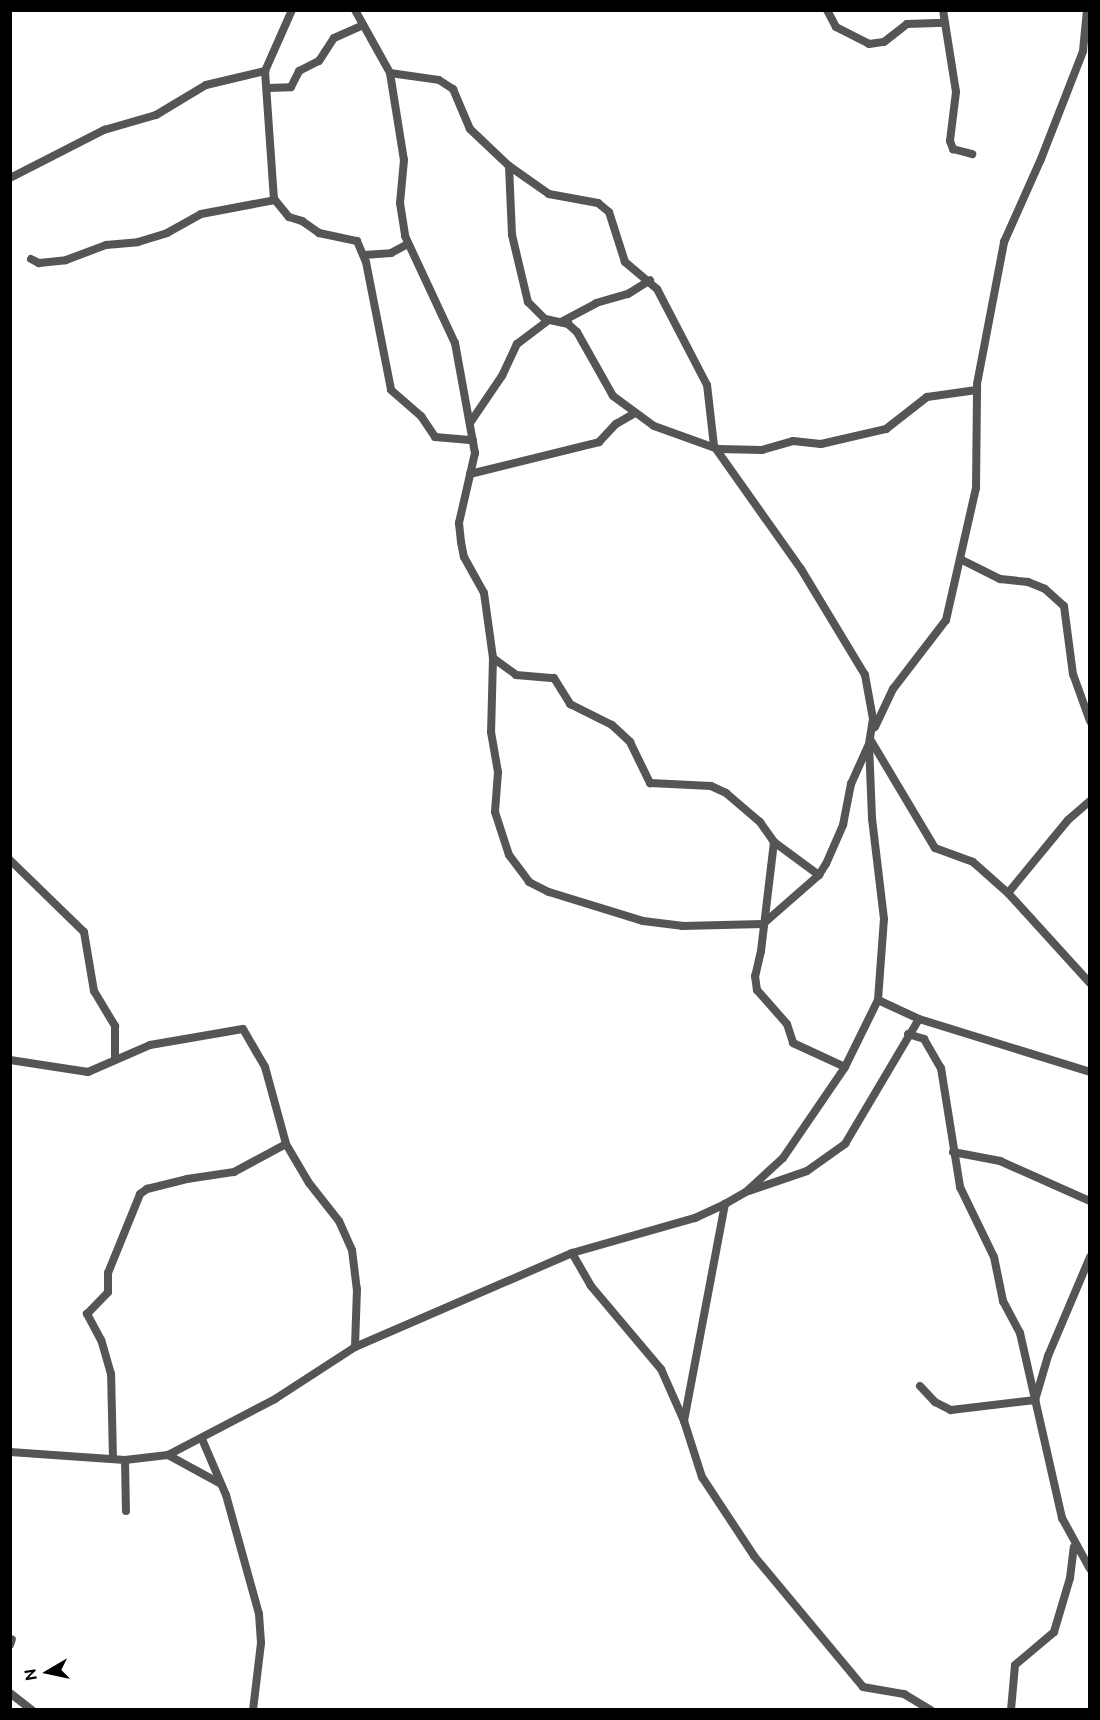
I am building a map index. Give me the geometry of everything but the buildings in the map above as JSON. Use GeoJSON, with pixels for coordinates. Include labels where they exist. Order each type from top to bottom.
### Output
{"type":"FeatureCollection","features":[{"type":"Feature","properties":{"kind":"street"},"geometry":{"type":"LineString","coordinates":[[292,10],[265,71],[274,200],[289,217],[302,221],[319,233],[354,238],[364,255],[391,390],[421,416],[435,437],[473,440]]}},
{"type":"Feature","properties":{"kind":"street"},"geometry":{"type":"LineString","coordinates":[[356,10],[361,26],[390,72],[404,153],[400,203],[408,244],[453,336],[471,423],[475,453],[459,524],[464,557],[484,593],[493,658],[491,732],[498,772],[495,812],[509,855],[523,876],[568,900],[643,921],[682,926],[764,924],[819,875],[833,853],[851,784],[893,690],[946,620],[977,480],[977,390],[1004,242],[1041,159],[1083,51],[1087,10]]}},
{"type":"Feature","properties":{"kind":"street"},"geometry":{"type":"LineString","coordinates":[[827,10],[836,27],[869,44],[884,42],[905,24],[944,23]]}},
{"type":"Feature","properties":{"kind":"street"},"geometry":{"type":"LineString","coordinates":[[943,10],[956,92],[950,141],[953,149],[972,154]]}},
{"type":"Feature","properties":{"kind":"street"},"geometry":{"type":"LineString","coordinates":[[267,88],[291,87],[299,71],[319,61],[334,38],[361,26]]}},
{"type":"Feature","properties":{"kind":"street"},"geometry":{"type":"LineString","coordinates":[[10,178],[104,130],[156,115],[206,85],[265,71]]}},
{"type":"Feature","properties":{"kind":"street"},"geometry":{"type":"LineString","coordinates":[[390,72],[439,80],[452,88],[470,129],[509,166],[549,194],[598,203],[604,208],[615,224],[625,262],[650,280],[707,385],[714,446],[801,569],[865,675],[884,919],[878,1000],[845,1067],[783,1158],[746,1192]]}},
{"type":"Feature","properties":{"kind":"street"},"geometry":{"type":"LineString","coordinates":[[509,166],[511,225],[525,293],[530,305],[549,320],[572,327],[584,340],[613,396],[635,413],[683,439],[714,446],[755,451],[793,441],[821,444],[886,429],[927,397],[977,390]]}},
{"type":"Feature","properties":{"kind":"street"},"geometry":{"type":"LineString","coordinates":[[31,259],[39,263],[66,260],[106,245],[138,242],[167,233],[201,214],[274,200]]}},
{"type":"Feature","properties":{"kind":"street"},"geometry":{"type":"LineString","coordinates":[[364,255],[391,254],[408,244]]}},
{"type":"Feature","properties":{"kind":"street"},"geometry":{"type":"LineString","coordinates":[[561,322],[596,303],[628,294],[650,280]]}},
{"type":"Feature","properties":{"kind":"street"},"geometry":{"type":"LineString","coordinates":[[471,423],[502,376],[517,344],[549,320]]}},
{"type":"Feature","properties":{"kind":"street"},"geometry":{"type":"LineString","coordinates":[[470,474],[593,445],[635,413]]}},
{"type":"Feature","properties":{"kind":"street"},"geometry":{"type":"LineString","coordinates":[[960,559],[1000,579],[1028,582],[1045,589],[1064,606],[1073,674],[1089,720]]}},
{"type":"Feature","properties":{"kind":"street"},"geometry":{"type":"LineString","coordinates":[[493,658],[516,675],[556,680],[574,707],[621,732],[635,750],[642,773],[650,783],[711,786],[741,804],[774,842],[819,875]]}},
{"type":"Feature","properties":{"kind":"street"},"geometry":{"type":"LineString","coordinates":[[870,738],[935,848],[973,862],[1008,893],[1089,983]]}},
{"type":"Feature","properties":{"kind":"street"},"geometry":{"type":"LineString","coordinates":[[1008,893],[1068,820],[1089,801]]}},
{"type":"Feature","properties":{"kind":"street"},"geometry":{"type":"LineString","coordinates":[[774,842],[754,982],[757,990],[787,1024],[793,1043],[845,1067]]}},
{"type":"Feature","properties":{"kind":"street"},"geometry":{"type":"LineString","coordinates":[[10,860],[84,932],[94,991],[115,1026],[115,1058]]}},
{"type":"Feature","properties":{"kind":"street"},"geometry":{"type":"LineString","coordinates":[[878,1000],[920,1019],[1089,1072]]}},
{"type":"Feature","properties":{"kind":"street"},"geometry":{"type":"LineString","coordinates":[[10,1452],[125,1460],[168,1455],[275,1399],[355,1347],[572,1253],[695,1218],[746,1192],[807,1171],[845,1144],[908,1034],[920,1019]]}},
{"type":"Feature","properties":{"kind":"street"},"geometry":{"type":"LineString","coordinates":[[10,1060],[88,1072],[115,1058],[150,1045],[243,1029],[265,1067],[286,1144],[309,1183],[339,1221],[352,1250],[357,1288],[355,1347]]}},
{"type":"Feature","properties":{"kind":"street"},"geometry":{"type":"LineString","coordinates":[[908,1034],[924,1039],[941,1068],[960,1188],[994,1257],[1003,1300],[1020,1333],[1062,1518],[1074,1547],[1089,1569]]}},
{"type":"Feature","properties":{"kind":"street"},"geometry":{"type":"LineString","coordinates":[[113,1459],[111,1374],[101,1340],[87,1314],[108,1292],[108,1273],[140,1194],[147,1189],[187,1179],[234,1172],[286,1144]]}},
{"type":"Feature","properties":{"kind":"street"},"geometry":{"type":"LineString","coordinates":[[954,1152],[1000,1161],[1089,1201]]}},
{"type":"Feature","properties":{"kind":"street"},"geometry":{"type":"LineString","coordinates":[[684,1421],[725,1204]]}},
{"type":"Feature","properties":{"kind":"street"},"geometry":{"type":"LineString","coordinates":[[572,1253],[591,1286],[661,1369],[684,1421],[702,1477],[733,1529],[867,1690],[904,1694],[931,1710]]}},
{"type":"Feature","properties":{"kind":"street"},"geometry":{"type":"LineString","coordinates":[[1035,1400],[1048,1356],[1089,1257]]}},
{"type":"Feature","properties":{"kind":"street"},"geometry":{"type":"LineString","coordinates":[[920,1386],[935,1402],[951,1410],[1035,1400]]}},
{"type":"Feature","properties":{"kind":"street"},"geometry":{"type":"LineString","coordinates":[[202,1438],[222,1484],[259,1614],[261,1643],[253,1710]]}},
{"type":"Feature","properties":{"kind":"street"},"geometry":{"type":"LineString","coordinates":[[168,1455],[222,1484]]}},
{"type":"Feature","properties":{"kind":"street"},"geometry":{"type":"LineString","coordinates":[[125,1460],[126,1511]]}},
{"type":"Feature","properties":{"kind":"street"},"geometry":{"type":"LineString","coordinates":[[1011,1710],[1015,1665],[1054,1632],[1070,1578],[1074,1547]]}},
{"type":"Feature","properties":{"kind":"street"},"geometry":{"type":"LineString","coordinates":[[10,1693],[32,1710]]}}]}
